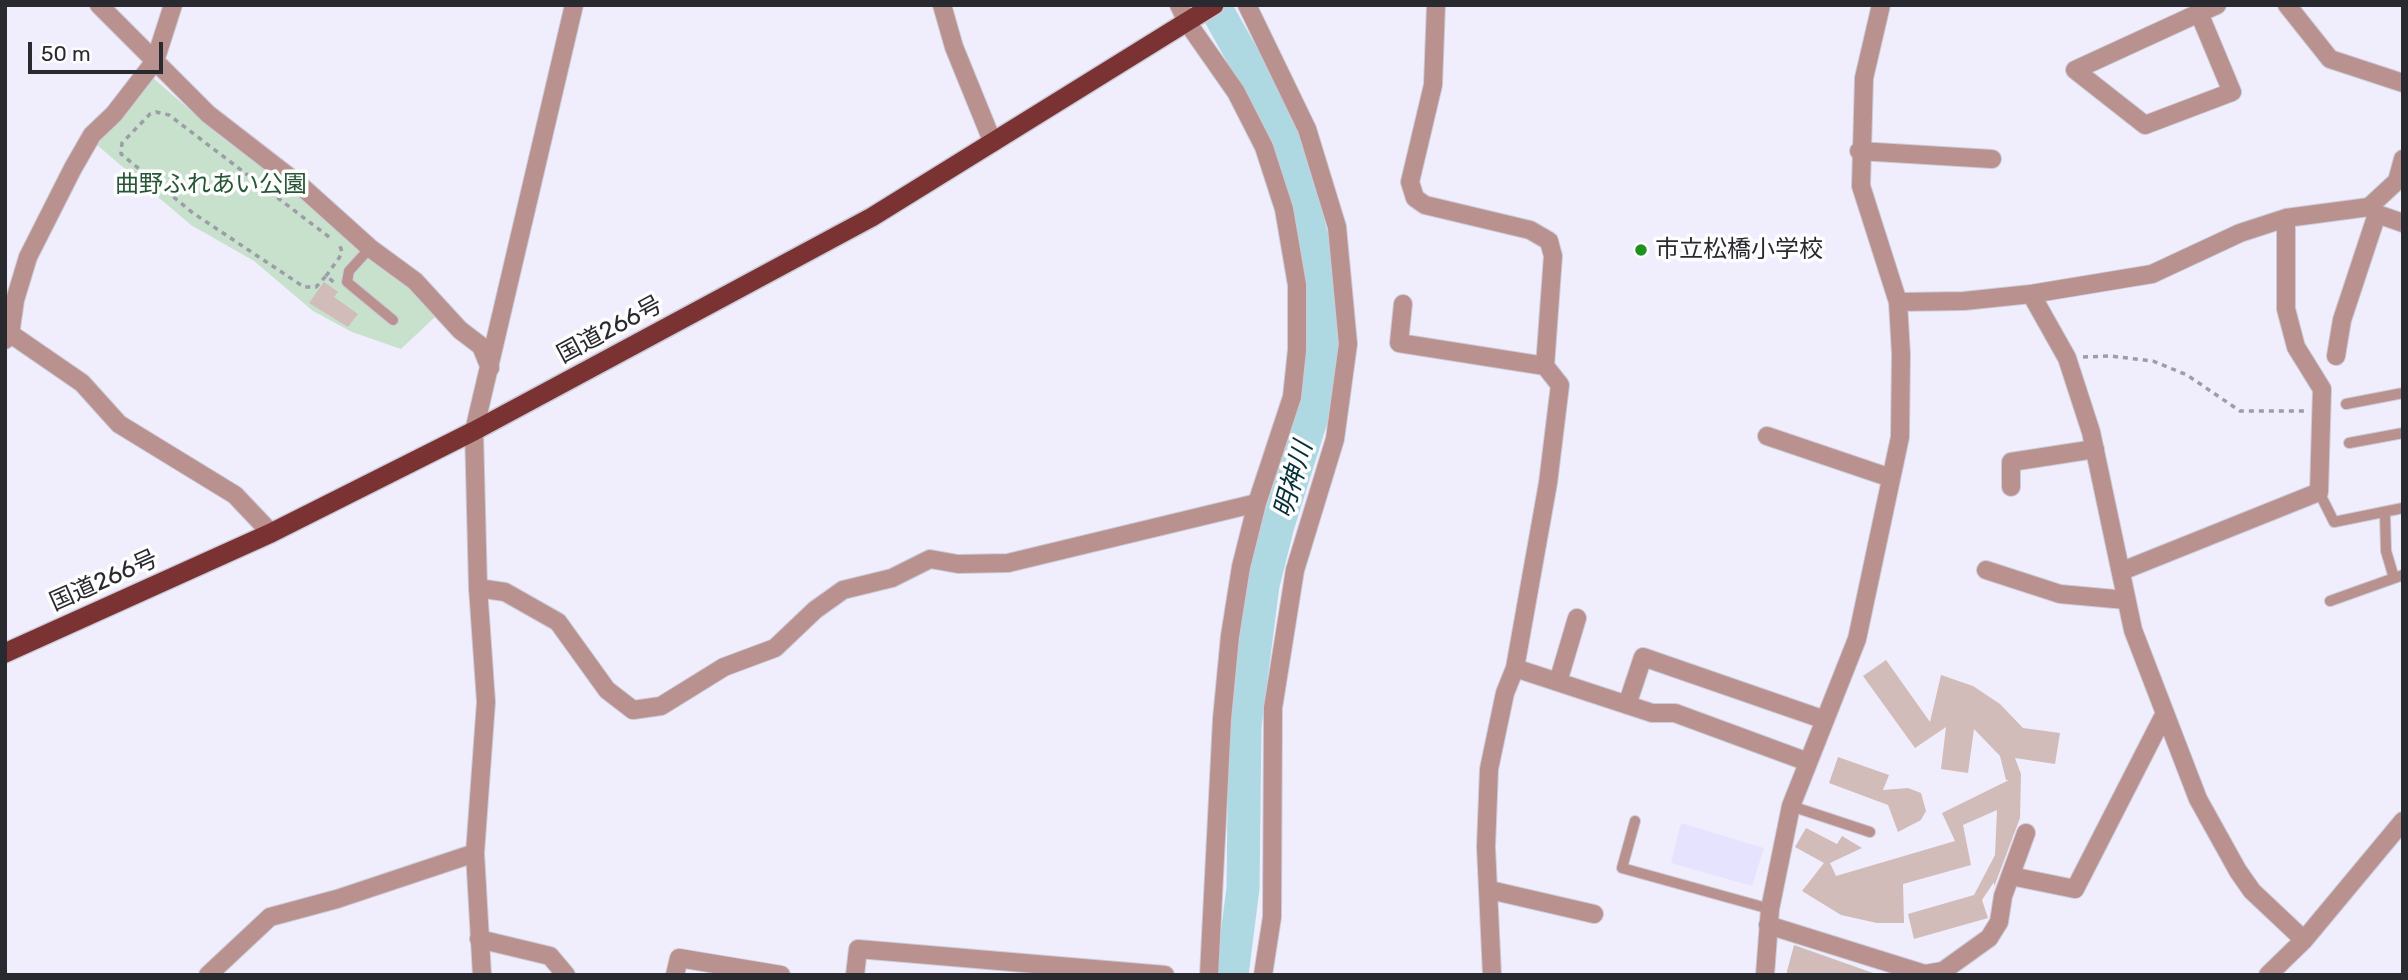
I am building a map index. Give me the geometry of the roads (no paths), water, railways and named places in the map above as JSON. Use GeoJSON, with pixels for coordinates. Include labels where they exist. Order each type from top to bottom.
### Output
{"type":"FeatureCollection","features":[{"type":"Feature","properties":{"kind":"highway","name":"国道266号"},"geometry":{"type":"LineString","coordinates":[[5,653],[271,533],[474,431],[872,217],[993,143],[1194,12]]}},
{"type":"Feature","properties":{"kind":"street"},"geometry":{"type":"LineString","coordinates":[[99,5],[208,114],[301,186],[370,248],[415,281],[460,330],[481,346],[490,368]]}},
{"type":"Feature","properties":{"kind":"street"},"geometry":{"type":"LineString","coordinates":[[173,5],[155,61],[128,97],[84,145],[28,257],[7,335],[82,383],[119,424],[235,495],[271,533]]}},
{"type":"Feature","properties":{"kind":"street"},"geometry":{"type":"LineString","coordinates":[[482,975],[475,853],[486,702],[478,588],[474,431],[574,5]]}},
{"type":"Feature","properties":{"kind":"street"},"geometry":{"type":"LineString","coordinates":[[942,5],[954,47],[993,143]]}},
{"type":"Feature","properties":{"kind":"street"},"geometry":{"type":"LineString","coordinates":[[1247,5],[1307,129],[1337,227],[1348,344],[1335,439],[1295,570],[1273,708],[1272,917],[1263,975]]}},
{"type":"Feature","properties":{"kind":"street"},"geometry":{"type":"LineString","coordinates":[[1436,5],[1433,85],[1410,182],[1415,198],[1425,205],[1530,230],[1549,241],[1553,256],[1545,366],[1560,385],[1557,421],[1515,668],[1506,693],[1489,769],[1486,847],[1492,975]]}},
{"type":"Feature","properties":{"kind":"street"},"geometry":{"type":"LineString","coordinates":[[1765,975],[1769,917],[1791,806],[1857,639],[1900,437],[1901,354],[1898,302],[1861,186],[1859,151],[1864,78],[1881,5]]}},
{"type":"Feature","properties":{"kind":"street"},"geometry":{"type":"LineString","coordinates":[[2199,13],[2232,92],[2145,125],[2075,70],[2137,42],[2199,13],[2217,5]]}},
{"type":"Feature","properties":{"kind":"street"},"geometry":{"type":"LineString","coordinates":[[2287,5],[2330,59],[2403,83]]}},
{"type":"Feature","properties":{"kind":"street"},"geometry":{"type":"LineString","coordinates":[[1194,12],[1264,147],[1284,209],[1297,285],[1297,351],[1292,397],[1257,503],[1241,567],[1222,719],[1209,975]]}},
{"type":"Feature","properties":{"kind":"street"},"geometry":{"type":"LineString","coordinates":[[1859,151],[1992,159]]}},
{"type":"Feature","properties":{"kind":"street"},"geometry":{"type":"LineString","coordinates":[[2336,356],[2342,320],[2373,210],[2397,181],[2403,159]]}},
{"type":"Feature","properties":{"kind":"street"},"geometry":{"type":"LineString","coordinates":[[1898,302],[1964,301],[2152,274],[2240,233],[2286,218],[2373,210],[2403,223]]}},
{"type":"Feature","properties":{"kind":"street"},"geometry":{"type":"LineString","coordinates":[[2122,571],[2319,492],[2322,389],[2296,346],[2286,309],[2286,218]]}},
{"type":"Feature","properties":{"kind":"street"},"geometry":{"type":"LineString","coordinates":[[2031,293],[2067,358],[2095,449],[2126,600],[2164,715],[2198,799],[2252,891],[2304,940]]}},
{"type":"Feature","properties":{"kind":"street"},"geometry":{"type":"LineString","coordinates":[[1403,304],[1399,343],[1545,366]]}},
{"type":"Feature","properties":{"kind":"street"},"geometry":{"type":"LineString","coordinates":[[1767,436],[1891,478]]}},
{"type":"Feature","properties":{"kind":"street"},"geometry":{"type":"LineString","coordinates":[[2011,487],[2011,462],[2095,449]]}},
{"type":"Feature","properties":{"kind":"street"},"geometry":{"type":"LineString","coordinates":[[478,588],[505,592],[558,622],[607,690],[633,710],[661,706],[724,667],[775,648],[815,610],[843,590],[892,578],[930,559],[958,564],[1008,563],[1257,503]]}},
{"type":"Feature","properties":{"kind":"street"},"geometry":{"type":"LineString","coordinates":[[1986,570],[2060,594],[2126,600]]}},
{"type":"Feature","properties":{"kind":"street"},"geometry":{"type":"LineString","coordinates":[[1558,682],[1577,618]]}},
{"type":"Feature","properties":{"kind":"street"},"geometry":{"type":"LineString","coordinates":[[1627,705],[1643,657],[1825,720]]}},
{"type":"Feature","properties":{"kind":"street"},"geometry":{"type":"LineString","coordinates":[[1515,668],[1652,713],[1675,713],[1808,762]]}},
{"type":"Feature","properties":{"kind":"street"},"geometry":{"type":"LineString","coordinates":[[2011,876],[2075,889],[2164,715]]}},
{"type":"Feature","properties":{"kind":"street"},"geometry":{"type":"LineString","coordinates":[[2268,975],[2304,940],[2403,821]]}},
{"type":"Feature","properties":{"kind":"street"},"geometry":{"type":"LineString","coordinates":[[1769,917],[1889,969],[1924,974],[1943,971],[1989,938],[1999,922],[2026,833]]}},
{"type":"Feature","properties":{"kind":"street"},"geometry":{"type":"LineString","coordinates":[[208,975],[270,917],[337,899],[475,853]]}},
{"type":"Feature","properties":{"kind":"street"},"geometry":{"type":"LineString","coordinates":[[1490,890],[1594,914]]}},
{"type":"Feature","properties":{"kind":"street"},"geometry":{"type":"LineString","coordinates":[[479,939],[550,956],[566,975]]}},
{"type":"Feature","properties":{"kind":"street"},"geometry":{"type":"LineString","coordinates":[[855,975],[858,948],[1165,975]]}},
{"type":"Feature","properties":{"kind":"street"},"geometry":{"type":"LineString","coordinates":[[674,975],[679,958],[781,975]]}},
{"type":"Feature","properties":{"kind":"lane"},"geometry":{"type":"LineString","coordinates":[[370,248],[349,271],[347,282],[393,320]]}},
{"type":"Feature","properties":{"kind":"lane"},"geometry":{"type":"LineString","coordinates":[[2346,404],[2403,393]]}},
{"type":"Feature","properties":{"kind":"lane"},"geometry":{"type":"LineString","coordinates":[[2349,443],[2403,433]]}},
{"type":"Feature","properties":{"kind":"lane"},"geometry":{"type":"LineString","coordinates":[[2319,492],[2334,522],[2385,514],[2403,508]]}},
{"type":"Feature","properties":{"kind":"lane"},"geometry":{"type":"LineString","coordinates":[[2330,601],[2398,576],[2386,551],[2385,514]]}},
{"type":"Feature","properties":{"kind":"lane"},"geometry":{"type":"LineString","coordinates":[[1791,806],[1870,832]]}},
{"type":"Feature","properties":{"kind":"lane"},"geometry":{"type":"LineString","coordinates":[[1635,821],[1622,868],[1769,917]]}},
{"type":"Feature","properties":{"kind":"waterway","name":"明神川"},"geometry":{"type":"LineString","coordinates":[[1214,5],[1265,96],[1293,159],[1315,251],[1322,343],[1319,383],[1311,420],[1278,525],[1263,585],[1245,726],[1243,888],[1232,975]]}},
{"type":"Feature","properties":{"kind":"place","name":"市立松橋小学校"},"geometry":{"type":"Point","coordinates":[1641,250]}},
{"type":"Feature","properties":{"kind":"park label","name":"曲野ふれあい公園"},"geometry":{"type":"Point","coordinates":[211,185]}}]}
